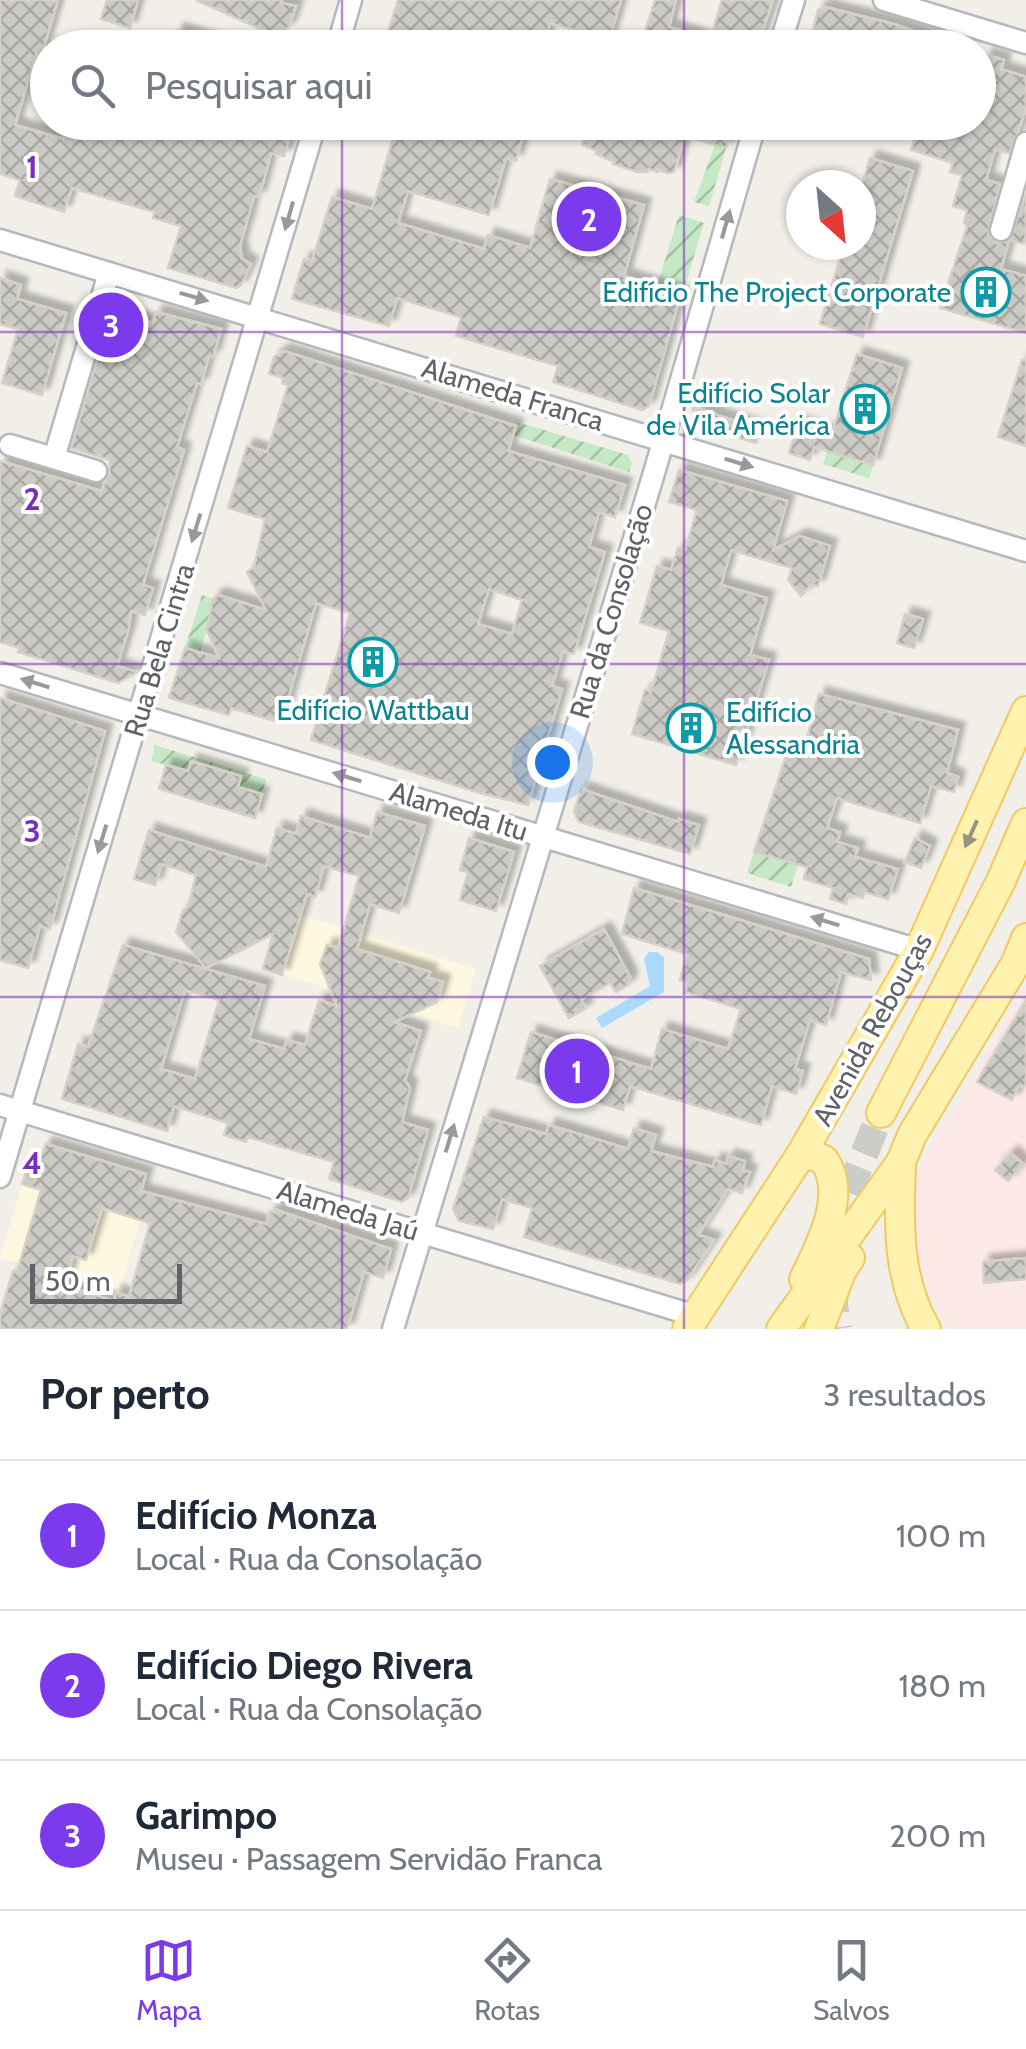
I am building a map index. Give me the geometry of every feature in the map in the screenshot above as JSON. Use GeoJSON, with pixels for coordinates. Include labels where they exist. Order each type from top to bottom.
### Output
{"type":"FeatureCollection","features":[{"type":"Feature","properties":{"kind":"main road","name":"Avenida Rebouças"},"geometry":{"type":"LineString","coordinates":[[691,1323],[800,1156],[918,950],[1026,711]]}},
{"type":"Feature","properties":{"kind":"main road"},"geometry":{"type":"LineString","coordinates":[[881,1113],[1001,880],[1026,823]]}},
{"type":"Feature","properties":{"kind":"main road"},"geometry":{"type":"LineString","coordinates":[[781,1329],[901,1162],[912,1135],[1023,951]]}},
{"type":"Feature","properties":{"kind":"main road"},"geometry":{"type":"LineString","coordinates":[[781,1329],[781,1313],[805,1278],[826,1225],[834,1188],[824,1160],[813,1154],[800,1156]]}},
{"type":"Feature","properties":{"kind":"main road"},"geometry":{"type":"LineString","coordinates":[[901,1162],[899,1235],[903,1271],[926,1329]]}},
{"type":"Feature","properties":{"kind":"main road"},"geometry":{"type":"LineString","coordinates":[[819,1329],[842,1270],[872,1228],[876,1198]]}},
{"type":"Feature","properties":{"kind":"street"},"geometry":{"type":"LineString","coordinates":[[342,30],[351,0]]}},
{"type":"Feature","properties":{"kind":"street"},"geometry":{"type":"LineString","coordinates":[[785,30],[794,0]]}},
{"type":"Feature","properties":{"kind":"street"},"geometry":{"type":"LineString","coordinates":[[884,0],[983,30]]}},
{"type":"Feature","properties":{"kind":"street"},"geometry":{"type":"LineString","coordinates":[[996,34],[1026,43]]}},
{"type":"Feature","properties":{"kind":"street","name":"Rua Bela Cintra"},"geometry":{"type":"LineString","coordinates":[[0,1177],[10,1108],[140,714],[311,140]]}},
{"type":"Feature","properties":{"kind":"street","name":"Rua da Consolação"},"geometry":{"type":"LineString","coordinates":[[394,1329],[751,140]]}},
{"type":"Feature","properties":{"kind":"street"},"geometry":{"type":"LineString","coordinates":[[1001,230],[1026,143]]}},
{"type":"Feature","properties":{"kind":"street","name":"Alameda Franca"},"geometry":{"type":"LineString","coordinates":[[0,240],[1026,551]]}},
{"type":"Feature","properties":{"kind":"street"},"geometry":{"type":"LineString","coordinates":[[54,458],[109,272]]}},
{"type":"Feature","properties":{"kind":"street"},"geometry":{"type":"LineString","coordinates":[[10,445],[96,471]]}},
{"type":"Feature","properties":{"kind":"street","name":"Alameda Itu"},"geometry":{"type":"LineString","coordinates":[[0,672],[918,950]]}},
{"type":"Feature","properties":{"kind":"street","name":"Alameda Jaú"},"geometry":{"type":"LineString","coordinates":[[10,1108],[422,1232],[691,1323]]}},
{"type":"Feature","properties":{"kind":"shaded area"},"geometry":{"type":"Polygon","coordinates":[[[301,915],[476,969],[458,1028],[283,974],[301,915]]]}},
{"type":"Feature","properties":{"kind":"shaded area"},"geometry":{"type":"Polygon","coordinates":[[[1026,987],[1026,1329],[952,1329],[939,1313],[921,1268],[916,1241],[916,1177],[1026,987]]]}},
{"type":"Feature","properties":{"kind":"shaded area"},"geometry":{"type":"Polygon","coordinates":[[[22,1184],[141,1220],[118,1293],[0,1258],[22,1184]]]}},
{"type":"Feature","properties":{"kind":"green space"},"geometry":{"type":"Polygon","coordinates":[[[715,145],[726,148],[709,206],[694,202],[715,145]]]}},
{"type":"Feature","properties":{"kind":"green space"},"geometry":{"type":"Polygon","coordinates":[[[679,215],[704,223],[683,293],[657,286],[679,215]]]}},
{"type":"Feature","properties":{"kind":"green space"},"geometry":{"type":"Polygon","coordinates":[[[517,422],[628,455],[632,464],[629,472],[513,435],[517,422]]]}},
{"type":"Feature","properties":{"kind":"green space"},"geometry":{"type":"Polygon","coordinates":[[[827,451],[873,465],[869,478],[823,464],[827,451]]]}},
{"type":"Feature","properties":{"kind":"green space"},"geometry":{"type":"Polygon","coordinates":[[[202,595],[213,599],[213,609],[200,652],[185,648],[202,595]]]}},
{"type":"Feature","properties":{"kind":"green space"},"geometry":{"type":"Polygon","coordinates":[[[155,745],[266,779],[262,794],[238,787],[241,776],[192,762],[188,771],[151,761],[155,745]]]}},
{"type":"Feature","properties":{"kind":"green space"},"geometry":{"type":"Polygon","coordinates":[[[754,852],[798,865],[791,887],[747,873],[754,852]]]}},
{"type":"Feature","properties":{"kind":"water"},"geometry":{"type":"Polygon","coordinates":[[[649,952],[664,957],[664,992],[602,1028],[596,1018],[650,986],[644,959],[649,952]]]}},
{"type":"Feature","properties":{"kind":"building"},"geometry":{"type":"Polygon","coordinates":[[[0,0],[58,0],[49,30],[30,30],[30,74],[15,125],[30,129],[30,140],[289,140],[284,156],[271,153],[259,197],[254,196],[240,246],[242,259],[251,264],[237,288],[168,268],[181,226],[153,218],[155,212],[72,188],[64,212],[15,196],[20,180],[0,174],[0,0]]]}},
{"type":"Feature","properties":{"kind":"building"},"geometry":{"type":"Polygon","coordinates":[[[107,0],[138,0],[130,28],[101,19],[107,0]]]}},
{"type":"Feature","properties":{"kind":"building"},"geometry":{"type":"Polygon","coordinates":[[[196,0],[282,0],[281,3],[296,6],[289,27],[263,30],[196,0]]]}},
{"type":"Feature","properties":{"kind":"building"},"geometry":{"type":"Polygon","coordinates":[[[398,0],[621,0],[612,30],[574,30],[550,23],[548,30],[389,30],[398,0]]]}},
{"type":"Feature","properties":{"kind":"building"},"geometry":{"type":"Polygon","coordinates":[[[655,0],[676,0],[669,27],[678,30],[646,30],[655,0]]]}},
{"type":"Feature","properties":{"kind":"building"},"geometry":{"type":"Polygon","coordinates":[[[722,0],[773,0],[763,30],[713,30],[722,0]]]}},
{"type":"Feature","properties":{"kind":"building"},"geometry":{"type":"Polygon","coordinates":[[[825,7],[910,30],[813,30],[818,10],[825,7]]]}},
{"type":"Feature","properties":{"kind":"building"},"geometry":{"type":"Polygon","coordinates":[[[996,58],[1004,60],[1001,69],[1026,77],[1026,108],[1018,132],[1009,153],[995,149],[986,180],[1000,184],[988,232],[996,243],[1009,241],[1001,269],[1026,276],[1026,333],[940,308],[967,227],[967,210],[953,206],[962,175],[950,172],[953,163],[911,150],[914,140],[996,140],[996,58]]]}},
{"type":"Feature","properties":{"kind":"building"},"geometry":{"type":"Polygon","coordinates":[[[393,140],[522,140],[516,161],[506,158],[489,215],[408,191],[398,223],[484,249],[488,235],[530,248],[550,179],[644,205],[624,276],[681,293],[649,406],[642,410],[553,382],[558,366],[456,336],[461,317],[397,298],[389,326],[292,299],[304,259],[312,261],[332,197],[372,209],[393,140]]]}},
{"type":"Feature","properties":{"kind":"building"},"geometry":{"type":"Polygon","coordinates":[[[583,140],[684,140],[674,172],[668,173],[648,169],[637,172],[613,164],[582,144],[583,140]]]}},
{"type":"Feature","properties":{"kind":"building"},"geometry":{"type":"Polygon","coordinates":[[[699,140],[728,140],[726,148],[699,140]]]}},
{"type":"Feature","properties":{"kind":"building"},"geometry":{"type":"Polygon","coordinates":[[[870,158],[913,171],[863,337],[820,324],[839,260],[876,260],[876,170],[866,170],[870,158]]]}},
{"type":"Feature","properties":{"kind":"building"},"geometry":{"type":"Polygon","coordinates":[[[1026,193],[1026,234],[1024,244],[1010,240],[1026,193]]]}},
{"type":"Feature","properties":{"kind":"building"},"geometry":{"type":"Polygon","coordinates":[[[0,278],[21,285],[17,299],[66,313],[42,395],[2,383],[18,329],[0,324],[0,278]]]}},
{"type":"Feature","properties":{"kind":"building"},"geometry":{"type":"Polygon","coordinates":[[[156,312],[221,329],[201,384],[197,383],[177,447],[184,450],[143,585],[153,588],[145,615],[131,611],[117,666],[137,672],[118,683],[18,652],[20,648],[0,642],[0,461],[101,491],[110,460],[71,448],[111,314],[153,323],[156,312]]]}},
{"type":"Feature","properties":{"kind":"building"},"geometry":{"type":"Polygon","coordinates":[[[284,351],[516,426],[508,451],[625,485],[615,517],[599,512],[589,547],[605,552],[574,654],[563,651],[552,686],[562,689],[528,805],[311,740],[350,613],[316,603],[281,723],[231,708],[229,715],[169,698],[185,648],[219,658],[207,630],[213,599],[218,595],[266,610],[247,572],[254,567],[265,519],[228,508],[247,446],[267,452],[288,385],[282,383],[283,378],[269,374],[274,357],[284,351]],[[489,589],[478,624],[512,634],[522,600],[489,589]]]}},
{"type":"Feature","properties":{"kind":"building","name":"Edifício Solar de Vila América"},"geometry":{"type":"Polygon","coordinates":[[[857,354],[902,368],[873,465],[814,447],[810,460],[789,453],[798,423],[832,433],[857,354]]]}},
{"type":"Feature","properties":{"kind":"building"},"geometry":{"type":"Polygon","coordinates":[[[1022,360],[1026,361],[1026,446],[998,437],[1022,360]]]}},
{"type":"Feature","properties":{"kind":"building"},"geometry":{"type":"Polygon","coordinates":[[[692,407],[761,429],[756,443],[700,426],[692,407]]]}},
{"type":"Feature","properties":{"kind":"building"},"geometry":{"type":"Polygon","coordinates":[[[679,470],[787,501],[773,550],[800,536],[830,546],[818,586],[811,585],[801,596],[788,580],[792,568],[731,550],[721,585],[767,598],[750,655],[769,660],[736,765],[632,734],[645,690],[651,692],[669,631],[640,623],[657,566],[671,570],[678,548],[685,550],[697,510],[669,502],[679,470]]]}},
{"type":"Feature","properties":{"kind":"building"},"geometry":{"type":"Polygon","coordinates":[[[905,614],[923,619],[914,648],[897,643],[905,614]]]}},
{"type":"Feature","properties":{"kind":"building"},"geometry":{"type":"Polygon","coordinates":[[[819,694],[958,730],[947,773],[958,777],[954,792],[931,786],[920,823],[837,798],[827,828],[840,832],[837,842],[858,848],[855,857],[898,869],[888,899],[864,892],[863,898],[848,894],[846,904],[830,899],[833,888],[804,879],[807,867],[754,852],[789,747],[803,752],[819,694]]]}},
{"type":"Feature","properties":{"kind":"building"},"geometry":{"type":"Polygon","coordinates":[[[0,698],[105,731],[50,929],[40,926],[28,968],[0,960],[0,698]]]}},
{"type":"Feature","properties":{"kind":"building"},"geometry":{"type":"Polygon","coordinates":[[[191,761],[241,776],[238,787],[262,794],[255,818],[159,789],[166,765],[188,771],[191,761]]]}},
{"type":"Feature","properties":{"kind":"building"},"geometry":{"type":"Polygon","coordinates":[[[581,789],[678,822],[679,819],[699,825],[690,854],[579,822],[574,812],[581,789]]]}},
{"type":"Feature","properties":{"kind":"building"},"geometry":{"type":"Polygon","coordinates":[[[377,812],[425,826],[399,913],[370,904],[357,949],[430,972],[428,978],[443,982],[437,1002],[394,1022],[421,1031],[405,1080],[410,1088],[402,1122],[428,1130],[408,1198],[402,1202],[329,1179],[334,1162],[248,1137],[246,1142],[224,1135],[228,1123],[174,1106],[167,1131],[62,1099],[78,1044],[88,1047],[123,945],[265,986],[249,1039],[284,1049],[287,1040],[305,1045],[319,1000],[337,1006],[320,964],[327,945],[338,948],[359,876],[324,866],[315,897],[307,894],[282,975],[263,969],[273,934],[206,968],[176,932],[183,910],[188,907],[196,875],[162,864],[155,885],[134,879],[149,830],[266,867],[277,828],[296,834],[301,816],[370,838],[377,812]],[[185,990],[161,1069],[195,1079],[219,1000],[185,990]]]}},
{"type":"Feature","properties":{"kind":"building"},"geometry":{"type":"Polygon","coordinates":[[[469,838],[514,852],[496,911],[460,900],[468,872],[460,870],[469,838]]]}},
{"type":"Feature","properties":{"kind":"building"},"geometry":{"type":"Polygon","coordinates":[[[915,838],[930,846],[921,868],[905,862],[915,838]]]}},
{"type":"Feature","properties":{"kind":"building"},"geometry":{"type":"Polygon","coordinates":[[[634,888],[869,959],[871,980],[841,972],[826,1025],[810,1020],[795,1069],[803,1071],[796,1094],[772,1086],[761,1125],[630,1086],[623,1110],[517,1078],[531,1032],[651,1069],[662,1029],[728,1049],[741,1009],[685,992],[688,982],[680,980],[687,954],[622,934],[634,888]]]}},
{"type":"Feature","properties":{"kind":"building"},"geometry":{"type":"Polygon","coordinates":[[[604,929],[630,977],[629,984],[616,992],[610,983],[581,1000],[586,1008],[569,1018],[540,966],[604,929]]]}},
{"type":"Feature","properties":{"kind":"building"},"geometry":{"type":"Polygon","coordinates":[[[1026,1000],[1026,1085],[1018,1087],[1012,1100],[977,1082],[1026,1000]]]}},
{"type":"Feature","properties":{"kind":"building"},"geometry":{"type":"Polygon","coordinates":[[[484,1117],[546,1134],[549,1125],[628,1149],[634,1128],[656,1135],[651,1151],[713,1167],[715,1160],[726,1164],[728,1156],[745,1161],[743,1170],[750,1172],[742,1193],[728,1189],[698,1235],[714,1240],[687,1280],[680,1284],[524,1237],[532,1208],[502,1199],[493,1229],[459,1221],[453,1209],[484,1117]]]}},
{"type":"Feature","properties":{"kind":"building"},"geometry":{"type":"Polygon","coordinates":[[[46,1144],[146,1174],[141,1191],[266,1224],[270,1211],[277,1210],[391,1249],[383,1278],[364,1272],[347,1329],[0,1329],[0,1314],[41,1190],[22,1184],[29,1164],[36,1166],[46,1144]],[[102,1208],[86,1260],[73,1256],[65,1286],[114,1301],[116,1292],[129,1297],[150,1223],[102,1208]]]}},
{"type":"Feature","properties":{"kind":"building"},"geometry":{"type":"Polygon","coordinates":[[[1011,1153],[1023,1164],[1008,1181],[995,1170],[1011,1153]]]}},
{"type":"Feature","properties":{"kind":"building"},"geometry":{"type":"Polygon","coordinates":[[[1026,1258],[1026,1279],[984,1283],[983,1262],[1026,1258]]]}},
{"type":"Feature","properties":{"kind":"tunnel"},"geometry":{"type":"LineString","coordinates":[[836,1233],[881,1113]]}},
{"type":"Feature","properties":{"kind":"tunnel"},"geometry":{"type":"LineString","coordinates":[[831,1286],[838,1329]]}},
{"type":"Feature","properties":{"kind":"place","name":"Edifício Diego Rivera"},"geometry":{"type":"Point","coordinates":[589,219]}},
{"type":"Feature","properties":{"kind":"place","name":"Edifício The Project Corporate"},"geometry":{"type":"Point","coordinates":[986,292]}},
{"type":"Feature","properties":{"kind":"place","name":"Garimpo"},"geometry":{"type":"Point","coordinates":[111,325]}},
{"type":"Feature","properties":{"kind":"place","name":"Edifício Solar de Vila América"},"geometry":{"type":"Point","coordinates":[865,409]}},
{"type":"Feature","properties":{"kind":"place","name":"Edifício Wattbau"},"geometry":{"type":"Point","coordinates":[373,662]}},
{"type":"Feature","properties":{"kind":"place","name":"Edifício Alessandria"},"geometry":{"type":"Point","coordinates":[691,728]}},
{"type":"Feature","properties":{"kind":"place","name":"Edifício Monza"},"geometry":{"type":"Point","coordinates":[577,1071]}}]}
